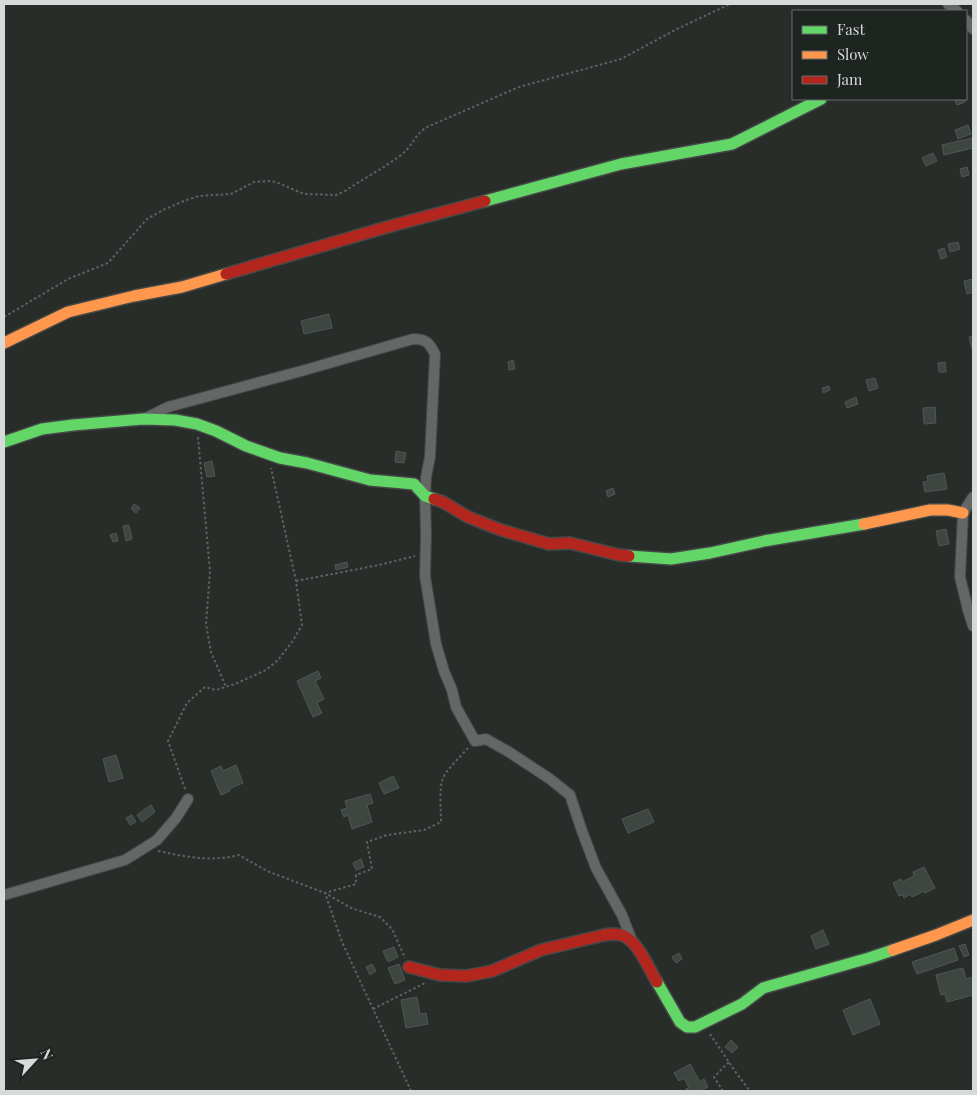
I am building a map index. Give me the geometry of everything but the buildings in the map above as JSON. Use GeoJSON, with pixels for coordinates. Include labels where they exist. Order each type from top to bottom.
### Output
{"type":"FeatureCollection","features":[{"type":"Feature","properties":{"kind":"street"},"geometry":{"type":"LineString","coordinates":[[4,343],[68,312],[182,286],[387,227],[621,164],[732,144],[819,100]]}},
{"type":"Feature","properties":{"kind":"street"},"geometry":{"type":"LineString","coordinates":[[143,419],[168,407],[413,339],[422,339],[429,344],[435,354],[430,457],[424,496],[426,535],[425,576],[436,644],[456,707],[475,741],[486,739],[509,752],[570,794],[596,868],[622,915],[633,942],[680,1022],[687,1027],[704,1024],[742,1004],[763,988],[869,958],[973,920]]}},
{"type":"Feature","properties":{"kind":"street"},"geometry":{"type":"LineString","coordinates":[[4,442],[42,429],[73,425],[143,419],[175,420],[197,424],[268,454],[370,480],[414,484],[424,496],[443,502],[468,517],[501,530],[549,544],[570,544],[619,555],[671,559],[930,510],[948,510],[963,513]]}},
{"type":"Feature","properties":{"kind":"street"},"geometry":{"type":"LineString","coordinates":[[973,497],[963,513],[960,577],[973,626]]}},
{"type":"Feature","properties":{"kind":"street"},"geometry":{"type":"LineString","coordinates":[[4,895],[126,860],[157,840],[176,818],[188,799]]}},
{"type":"Feature","properties":{"kind":"street"},"geometry":{"type":"LineString","coordinates":[[409,967],[440,975],[466,976],[492,970],[541,950],[604,935],[624,936],[633,942]]}},
{"type":"Feature","properties":{"kind":"path"},"geometry":{"type":"LineString","coordinates":[[4,317],[68,279],[108,263],[147,220],[165,209],[199,196],[231,194],[254,182],[276,182],[304,194],[336,195],[400,156],[409,148],[420,132],[427,127],[518,87],[621,59],[677,29],[730,4]]}},
{"type":"Feature","properties":{"kind":"path"},"geometry":{"type":"LineString","coordinates":[[197,424],[210,571],[206,624],[211,652],[226,687]]}},
{"type":"Feature","properties":{"kind":"path"},"geometry":{"type":"LineString","coordinates":[[188,799],[168,741],[187,703],[205,687],[216,690],[266,670],[278,660],[302,625],[296,581],[268,454]]}},
{"type":"Feature","properties":{"kind":"path"},"geometry":{"type":"LineString","coordinates":[[296,581],[379,565],[425,553]]}},
{"type":"Feature","properties":{"kind":"path"},"geometry":{"type":"LineString","coordinates":[[325,893],[356,884],[356,875],[372,869],[367,842],[387,835],[424,830],[441,822],[442,779],[475,741]]}},
{"type":"Feature","properties":{"kind":"path"},"geometry":{"type":"LineString","coordinates":[[143,848],[192,858],[224,859],[239,855],[267,871],[325,893],[352,908],[380,917],[392,930],[409,967]]}},
{"type":"Feature","properties":{"kind":"path"},"geometry":{"type":"LineString","coordinates":[[325,893],[342,942],[412,1091]]}},
{"type":"Feature","properties":{"kind":"path"},"geometry":{"type":"LineString","coordinates":[[373,1009],[424,983]]}},
{"type":"Feature","properties":{"kind":"path"},"geometry":{"type":"LineString","coordinates":[[704,1024],[750,1091]]}},
{"type":"Feature","properties":{"kind":"path"},"geometry":{"type":"LineString","coordinates":[[723,1091],[714,1077],[729,1062]]}},
{"type":"Feature","properties":{"kind":"traffic: fast"},"geometry":{"type":"LineString","coordinates":[[485,201],[621,164],[732,144],[819,100]]}},
{"type":"Feature","properties":{"kind":"traffic: fast"},"geometry":{"type":"LineString","coordinates":[[4,442],[42,429],[73,425],[143,419],[175,420],[197,424],[246,446],[280,458],[307,463],[370,480],[414,484],[425,496],[434,499]]}},
{"type":"Feature","properties":{"kind":"traffic: fast"},"geometry":{"type":"LineString","coordinates":[[629,556],[671,559],[864,524]]}},
{"type":"Feature","properties":{"kind":"traffic: fast"},"geometry":{"type":"LineString","coordinates":[[657,982],[680,1022],[687,1027],[695,1027],[742,1004],[763,988],[893,950]]}},
{"type":"Feature","properties":{"kind":"traffic: slow"},"geometry":{"type":"LineString","coordinates":[[4,343],[68,312],[182,287],[226,274]]}},
{"type":"Feature","properties":{"kind":"traffic: slow"},"geometry":{"type":"LineString","coordinates":[[864,524],[930,510],[948,510],[963,513]]}},
{"type":"Feature","properties":{"kind":"traffic: slow"},"geometry":{"type":"LineString","coordinates":[[893,950],[973,920]]}},
{"type":"Feature","properties":{"kind":"traffic: jam"},"geometry":{"type":"LineString","coordinates":[[226,274],[387,227],[485,201]]}},
{"type":"Feature","properties":{"kind":"traffic: jam"},"geometry":{"type":"LineString","coordinates":[[434,499],[443,502],[468,517],[501,530],[549,544],[570,543],[629,556]]}},
{"type":"Feature","properties":{"kind":"traffic: jam"},"geometry":{"type":"LineString","coordinates":[[409,967],[440,975],[466,976],[492,971],[541,950],[604,935],[617,934],[624,936],[634,944],[657,982]]}}]}
